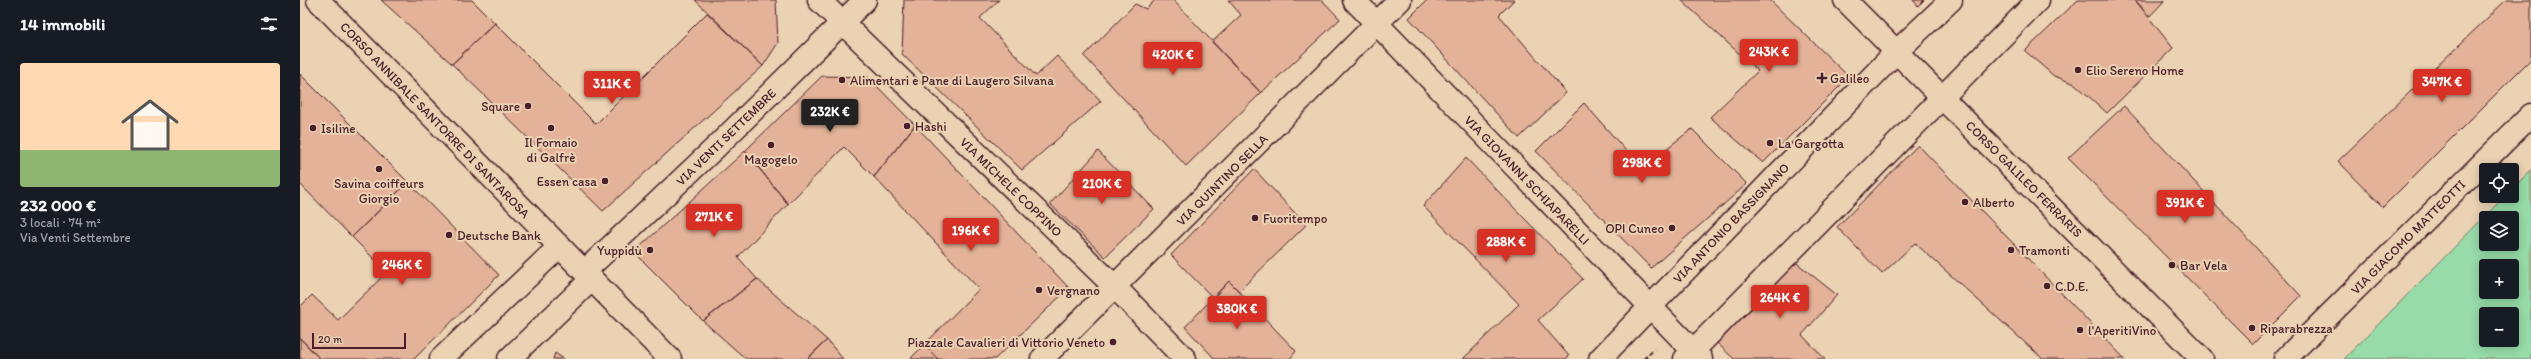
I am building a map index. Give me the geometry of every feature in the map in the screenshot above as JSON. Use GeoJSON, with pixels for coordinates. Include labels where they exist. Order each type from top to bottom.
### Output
{"type":"FeatureCollection","features":[{"type":"Feature","properties":{"kind":"street","name":"CORSO ANNIBALE SANTORRE DI SANTAROSA"},"geometry":{"type":"LineString","coordinates":[[318,0],[670,359]]}},
{"type":"Feature","properties":{"kind":"street","name":"VIA MICHELE COPPINO"},"geometry":{"type":"LineString","coordinates":[[819,0],[1115,287],[1185,359]]}},
{"type":"Feature","properties":{"kind":"street","name":"VIA VENTI SETTEMBRE"},"geometry":{"type":"LineString","coordinates":[[509,359],[588,275],[865,0]]}},
{"type":"Feature","properties":{"kind":"street","name":"VIA GIOVANNI SCHIAPARELLI"},"geometry":{"type":"LineString","coordinates":[[1354,0],[1649,308],[1693,356]]}},
{"type":"Feature","properties":{"kind":"street","name":"VIA QUINTINO SELLA"},"geometry":{"type":"LineString","coordinates":[[1042,359],[1400,0]]}},
{"type":"Feature","properties":{"kind":"street","name":"CORSO GALILEO FERRARIS"},"geometry":{"type":"LineString","coordinates":[[1845,0],[2202,359]]}},
{"type":"Feature","properties":{"kind":"street","name":"VIA ANTONIO BASSIGNANO"},"geometry":{"type":"LineString","coordinates":[[1600,359],[1896,52],[1951,0]]}},
{"type":"Feature","properties":{"kind":"street"},"geometry":{"type":"LineString","coordinates":[[1693,356],[1941,96],[2038,0]]}},
{"type":"Feature","properties":{"kind":"street","name":"VIA GIACOMO MATTEOTTI"},"geometry":{"type":"LineString","coordinates":[[2285,359],[2531,115]]}},
{"type":"Feature","properties":{"kind":"street"},"geometry":{"type":"LineString","coordinates":[[441,359],[560,246]]}},
{"type":"Feature","properties":{"kind":"green space"},"geometry":{"type":"Polygon","coordinates":[[[2531,170],[2531,359],[2344,359],[2479,222],[2479,251],[2519,251],[2519,211],[2490,211],[2498,203],[2519,203],[2519,182],[2531,170]]]}},
{"type":"Feature","properties":{"kind":"building"},"geometry":{"type":"Polygon","coordinates":[[[381,0],[472,0],[495,23],[452,64],[381,0]]]}},
{"type":"Feature","properties":{"kind":"building"},"geometry":{"type":"Polygon","coordinates":[[[695,0],[776,0],[778,43],[763,66],[695,0]]]}},
{"type":"Feature","properties":{"kind":"building"},"geometry":{"type":"Polygon","coordinates":[[[904,0],[999,0],[980,18],[1036,76],[1057,56],[1101,101],[1022,170],[902,54],[904,0]]]}},
{"type":"Feature","properties":{"kind":"building"},"geometry":{"type":"Polygon","coordinates":[[[1155,0],[1173,0],[1261,93],[1186,166],[1084,56],[1135,4],[1146,9],[1155,0]]]}},
{"type":"Feature","properties":{"kind":"building"},"geometry":{"type":"Polygon","coordinates":[[[1228,0],[1322,0],[1340,19],[1261,93],[1212,42],[1241,15],[1228,0]]]}},
{"type":"Feature","properties":{"kind":"building"},"geometry":{"type":"Polygon","coordinates":[[[1427,0],[1514,0],[1499,15],[1566,93],[1519,138],[1409,18],[1427,0]]]}},
{"type":"Feature","properties":{"kind":"building"},"geometry":{"type":"Polygon","coordinates":[[[1681,0],[1770,0],[1849,77],[1763,163],[1710,117],[1758,71],[1681,0]]]}},
{"type":"Feature","properties":{"kind":"building"},"geometry":{"type":"Polygon","coordinates":[[[1913,0],[1924,0],[1918,6],[1913,0]]]}},
{"type":"Feature","properties":{"kind":"building"},"geometry":{"type":"Polygon","coordinates":[[[2078,0],[2135,0],[2173,48],[2107,113],[2075,84],[2054,76],[2025,51],[2078,0]]]}},
{"type":"Feature","properties":{"kind":"building"},"geometry":{"type":"Polygon","coordinates":[[[2135,0],[2165,0],[2150,16],[2135,0]]]}},
{"type":"Feature","properties":{"kind":"building"},"geometry":{"type":"Polygon","coordinates":[[[2506,0],[2531,0],[2531,59],[2383,207],[2338,161],[2506,0]]]}},
{"type":"Feature","properties":{"kind":"building"},"geometry":{"type":"Polygon","coordinates":[[[707,13],[763,66],[603,211],[452,64],[495,23],[596,124],[707,13]]]}},
{"type":"Feature","properties":{"kind":"building"},"geometry":{"type":"Polygon","coordinates":[[[300,74],[408,182],[352,237],[300,184],[300,74]]]}},
{"type":"Feature","properties":{"kind":"building"},"geometry":{"type":"Polygon","coordinates":[[[822,76],[868,77],[915,125],[874,177],[844,147],[788,204],[745,151],[822,76]]]}},
{"type":"Feature","properties":{"kind":"building"},"geometry":{"type":"Polygon","coordinates":[[[1584,103],[1641,168],[1692,129],[1747,184],[1651,268],[1536,151],[1584,103]]]}},
{"type":"Feature","properties":{"kind":"building"},"geometry":{"type":"Polygon","coordinates":[[[2124,106],[2301,296],[2253,344],[2068,158],[2124,106]]]}},
{"type":"Feature","properties":{"kind":"building"},"geometry":{"type":"Polygon","coordinates":[[[915,125],[1069,288],[995,359],[938,359],[924,345],[979,289],[874,177],[915,125]]]}},
{"type":"Feature","properties":{"kind":"building"},"geometry":{"type":"Polygon","coordinates":[[[1918,145],[2125,359],[2043,359],[1915,243],[1882,274],[1837,227],[1918,145]]]}},
{"type":"Feature","properties":{"kind":"building"},"geometry":{"type":"Polygon","coordinates":[[[745,151],[788,204],[738,257],[757,279],[703,321],[634,252],[745,151]]]}},
{"type":"Feature","properties":{"kind":"building"},"geometry":{"type":"Polygon","coordinates":[[[1098,151],[1154,209],[1105,257],[1050,204],[1098,151]]]}},
{"type":"Feature","properties":{"kind":"building"},"geometry":{"type":"Polygon","coordinates":[[[1466,158],[1583,279],[1538,320],[1569,356],[1566,359],[1463,359],[1519,304],[1423,206],[1466,158]]]}},
{"type":"Feature","properties":{"kind":"building"},"geometry":{"type":"Polygon","coordinates":[[[1254,169],[1306,225],[1239,291],[1229,281],[1213,298],[1171,255],[1254,169]]]}},
{"type":"Feature","properties":{"kind":"building"},"geometry":{"type":"Polygon","coordinates":[[[408,182],[499,275],[414,359],[320,359],[300,338],[300,307],[312,295],[338,320],[387,272],[352,237],[408,182]]]}},
{"type":"Feature","properties":{"kind":"building"},"geometry":{"type":"Polygon","coordinates":[[[1793,260],[1837,295],[1802,335],[1825,359],[1734,359],[1717,343],[1793,260]]]}},
{"type":"Feature","properties":{"kind":"building"},"geometry":{"type":"Polygon","coordinates":[[[757,279],[827,340],[807,359],[746,359],[703,321],[757,279]]]}},
{"type":"Feature","properties":{"kind":"building"},"geometry":{"type":"Polygon","coordinates":[[[1229,281],[1296,351],[1290,359],[1215,359],[1185,327],[1229,281]]]}},
{"type":"Feature","properties":{"kind":"building"},"geometry":{"type":"Polygon","coordinates":[[[300,338],[320,359],[300,359],[300,338]]]}},
{"type":"Feature","properties":{"kind":"building"},"geometry":{"type":"Polygon","coordinates":[[[827,340],[843,359],[807,359],[827,340]]]}},
{"type":"Feature","properties":{"kind":"building"},"geometry":{"type":"Polygon","coordinates":[[[924,345],[938,359],[910,359],[924,345]]]}},
{"type":"Feature","properties":{"kind":"building"},"geometry":{"type":"Polygon","coordinates":[[[555,353],[564,359],[553,359],[555,353]]]}},
{"type":"Feature","properties":{"kind":"place","name":"Elio Sereno Home"},"geometry":{"type":"Point","coordinates":[2078,70]}},
{"type":"Feature","properties":{"kind":"place","name":"Galileo"},"geometry":{"type":"Point","coordinates":[1822,78]}},
{"type":"Feature","properties":{"kind":"place","name":"Alimentari e Pane di Laugero Silvana"},"geometry":{"type":"Point","coordinates":[842,80]}},
{"type":"Feature","properties":{"kind":"place","name":"Square"},"geometry":{"type":"Point","coordinates":[528,106]}},
{"type":"Feature","properties":{"kind":"place","name":"Hashi"},"geometry":{"type":"Point","coordinates":[907,126]}},
{"type":"Feature","properties":{"kind":"place","name":"Isiline"},"geometry":{"type":"Point","coordinates":[313,128]}},
{"type":"Feature","properties":{"kind":"place","name":"Il Fornaio di Galfrè"},"geometry":{"type":"Point","coordinates":[551,128]}},
{"type":"Feature","properties":{"kind":"place","name":"La Gargotta"},"geometry":{"type":"Point","coordinates":[1770,143]}},
{"type":"Feature","properties":{"kind":"place","name":"Magogelo"},"geometry":{"type":"Point","coordinates":[771,145]}},
{"type":"Feature","properties":{"kind":"place","name":"Savina coiffeurs Giorgio"},"geometry":{"type":"Point","coordinates":[379,169]}},
{"type":"Feature","properties":{"kind":"place","name":"Essen casa"},"geometry":{"type":"Point","coordinates":[605,181]}},
{"type":"Feature","properties":{"kind":"place","name":"Alberto"},"geometry":{"type":"Point","coordinates":[1965,202]}},
{"type":"Feature","properties":{"kind":"place","name":"Fuoritempo"},"geometry":{"type":"Point","coordinates":[1255,218]}},
{"type":"Feature","properties":{"kind":"place","name":"OPI Cuneo"},"geometry":{"type":"Point","coordinates":[1672,228]}},
{"type":"Feature","properties":{"kind":"place","name":"Deutsche Bank"},"geometry":{"type":"Point","coordinates":[449,235]}},
{"type":"Feature","properties":{"kind":"place","name":"Yuppidù"},"geometry":{"type":"Point","coordinates":[650,250]}},
{"type":"Feature","properties":{"kind":"place","name":"Tramonti"},"geometry":{"type":"Point","coordinates":[2011,250]}},
{"type":"Feature","properties":{"kind":"place","name":"Bar Vela"},"geometry":{"type":"Point","coordinates":[2172,265]}},
{"type":"Feature","properties":{"kind":"place","name":"C.D.E."},"geometry":{"type":"Point","coordinates":[2047,286]}},
{"type":"Feature","properties":{"kind":"place","name":"Vergnano"},"geometry":{"type":"Point","coordinates":[1039,290]}},
{"type":"Feature","properties":{"kind":"place","name":"Riparabrezza"},"geometry":{"type":"Point","coordinates":[2252,328]}},
{"type":"Feature","properties":{"kind":"place","name":"l'AperitiVino"},"geometry":{"type":"Point","coordinates":[2080,330]}},
{"type":"Feature","properties":{"kind":"place","name":"Piazzale Cavalieri di Vittorio Veneto"},"geometry":{"type":"Point","coordinates":[1113,342]}}]}
